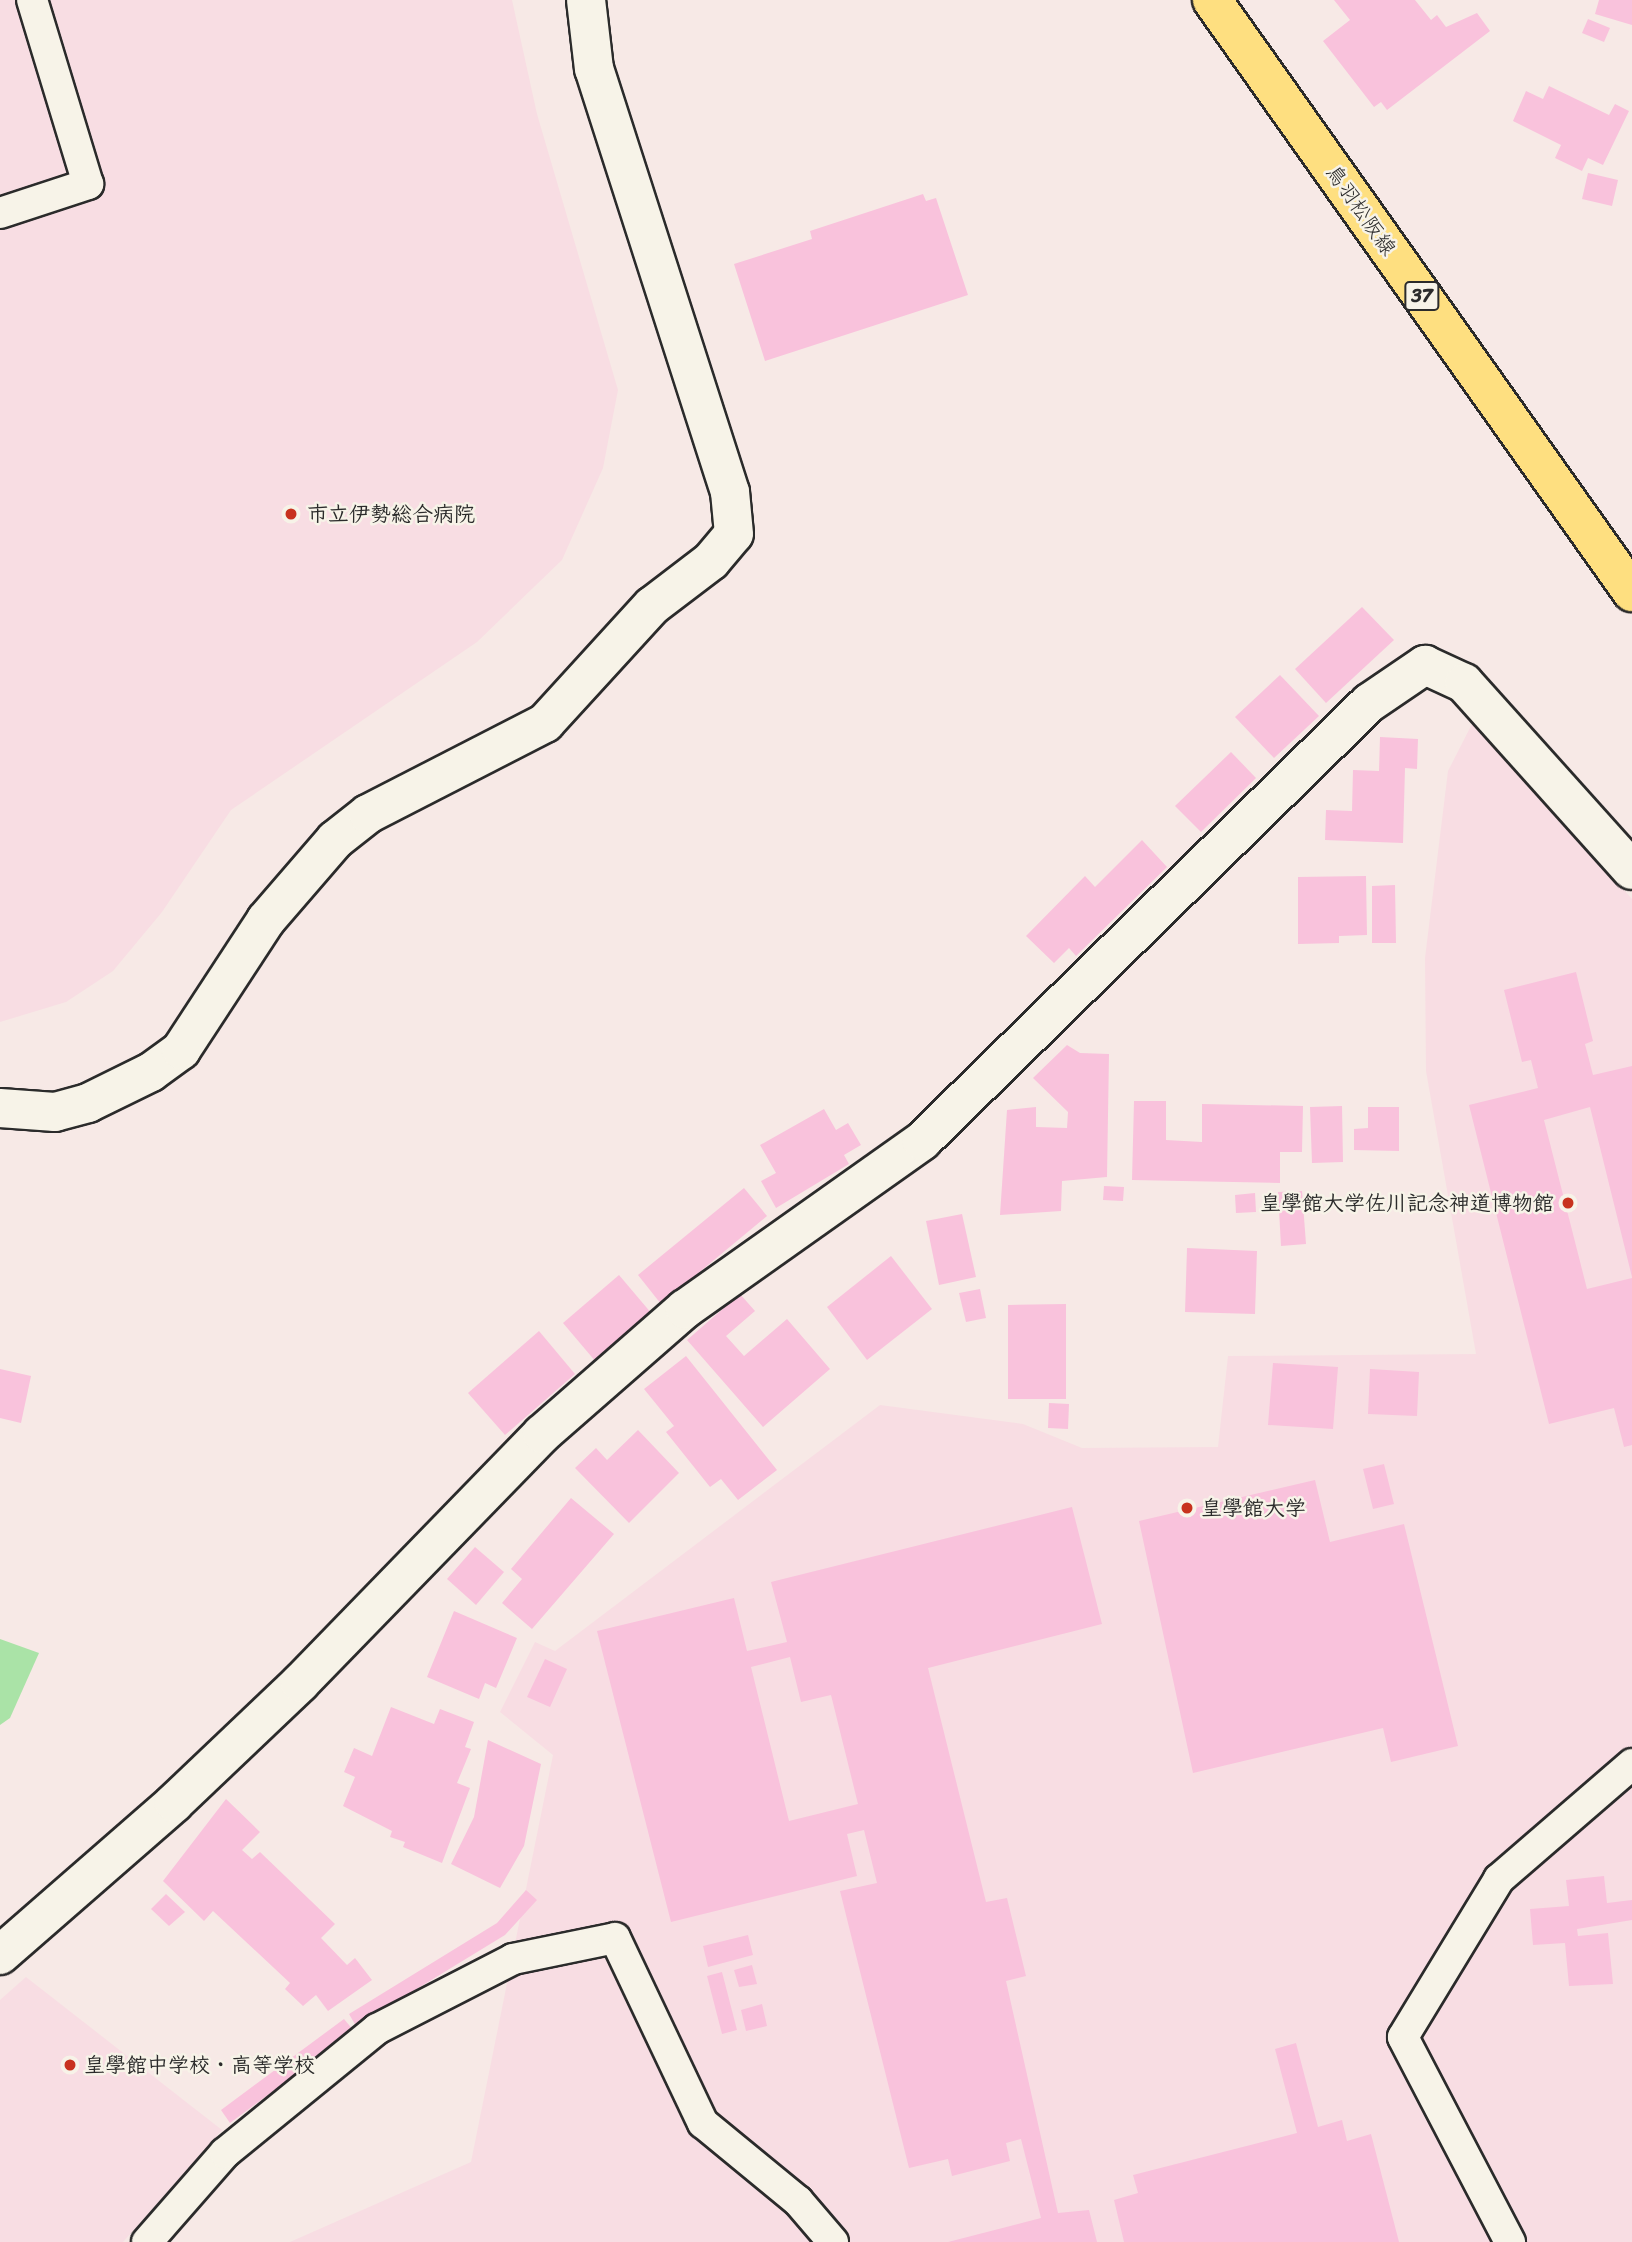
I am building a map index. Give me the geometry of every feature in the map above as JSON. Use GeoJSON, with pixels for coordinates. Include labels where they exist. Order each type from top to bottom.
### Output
{"type":"FeatureCollection","features":[{"type":"Feature","properties":{"kind":"main road","name":"鳥羽松阪線"},"geometry":{"type":"LineString","coordinates":[[1212,0],[1632,592]]}},
{"type":"Feature","properties":{"kind":"street"},"geometry":{"type":"LineString","coordinates":[[0,1108],[55,1112],[88,1103],[151,1072],[181,1050],[266,920],[335,840],[368,814],[545,723],[652,606],[711,561],[734,534],[730,492],[594,69],[586,0]]}},
{"type":"Feature","properties":{"kind":"street"},"geometry":{"type":"LineString","coordinates":[[0,1955],[174,1803],[300,1683],[542,1434],[685,1309],[922,1141],[1369,704],[1425,665],[1464,683],[1632,870]]}},
{"type":"Feature","properties":{"kind":"lane"},"geometry":{"type":"LineString","coordinates":[[0,213],[88,184],[32,0]]}},
{"type":"Feature","properties":{"kind":"lane"},"geometry":{"type":"LineString","coordinates":[[1510,2242],[1403,2037],[1499,1879],[1632,1764]]}},
{"type":"Feature","properties":{"kind":"lane"},"geometry":{"type":"LineString","coordinates":[[147,2242],[225,2153],[377,2029],[513,1959],[615,1938],[703,2123],[798,2201],[833,2242]]}},
{"type":"Feature","properties":{"kind":"shaded area","name":"市立伊勢総合病院"},"geometry":{"type":"Polygon","coordinates":[[[0,0],[512,0],[537,114],[618,390],[603,468],[562,560],[477,642],[231,810],[162,912],[113,971],[66,1002],[0,1022],[0,0]]]}},
{"type":"Feature","properties":{"kind":"shaded area","name":"皇學館大学"},"geometry":{"type":"Polygon","coordinates":[[[1473,722],[1632,899],[1632,2242],[290,2242],[471,2162],[553,1755],[500,1712],[535,1642],[555,1651],[880,1405],[1023,1424],[1082,1448],[1218,1447],[1228,1356],[1476,1354],[1426,1071],[1425,958],[1448,771],[1473,722]]]}},
{"type":"Feature","properties":{"kind":"shaded area","name":"皇學館中学校・高等学校"},"geometry":{"type":"Polygon","coordinates":[[[26,1977],[222,2130],[123,2242],[0,2242],[0,2000],[26,1977]]]}},
{"type":"Feature","properties":{"kind":"green space"},"geometry":{"type":"Polygon","coordinates":[[[0,1639],[39,1653],[10,1718],[0,1725],[0,1639]]]}},
{"type":"Feature","properties":{"kind":"building"},"geometry":{"type":"Polygon","coordinates":[[[1334,0],[1415,0],[1431,20],[1437,15],[1446,27],[1477,13],[1490,31],[1387,110],[1381,102],[1374,107],[1323,41],[1350,20],[1334,0]]]}},
{"type":"Feature","properties":{"kind":"building"},"geometry":{"type":"Polygon","coordinates":[[[1599,0],[1632,0],[1632,25],[1595,14],[1599,0]]]}},
{"type":"Feature","properties":{"kind":"building"},"geometry":{"type":"Polygon","coordinates":[[[1588,19],[1610,28],[1604,42],[1582,33],[1588,19]]]}},
{"type":"Feature","properties":{"kind":"building"},"geometry":{"type":"Polygon","coordinates":[[[1549,86],[1609,115],[1615,104],[1629,111],[1603,165],[1588,158],[1582,171],[1555,158],[1561,145],[1513,121],[1526,91],[1543,99],[1549,86]]]}},
{"type":"Feature","properties":{"kind":"building"},"geometry":{"type":"Polygon","coordinates":[[[1588,173],[1618,180],[1612,206],[1582,199],[1588,173]]]}},
{"type":"Feature","properties":{"kind":"building"},"geometry":{"type":"Polygon","coordinates":[[[923,194],[926,201],[936,198],[968,295],[765,361],[734,264],[812,239],[810,231],[923,194]]]}},
{"type":"Feature","properties":{"kind":"building"},"geometry":{"type":"Polygon","coordinates":[[[1362,607],[1394,640],[1326,703],[1295,669],[1362,607]]]}},
{"type":"Feature","properties":{"kind":"building"},"geometry":{"type":"Polygon","coordinates":[[[1280,675],[1319,716],[1274,758],[1235,717],[1280,675]]]}},
{"type":"Feature","properties":{"kind":"building"},"geometry":{"type":"Polygon","coordinates":[[[1380,737],[1418,739],[1417,769],[1405,768],[1403,843],[1325,840],[1326,810],[1352,811],[1353,770],[1379,771],[1380,737]]]}},
{"type":"Feature","properties":{"kind":"building"},"geometry":{"type":"Polygon","coordinates":[[[1231,752],[1256,778],[1201,832],[1175,806],[1231,752]]]}},
{"type":"Feature","properties":{"kind":"building"},"geometry":{"type":"Polygon","coordinates":[[[1142,840],[1167,867],[1076,956],[1069,948],[1054,963],[1026,936],[1085,876],[1095,887],[1142,840]]]}},
{"type":"Feature","properties":{"kind":"building"},"geometry":{"type":"Polygon","coordinates":[[[1366,876],[1367,935],[1339,936],[1339,943],[1298,944],[1298,877],[1366,876]]]}},
{"type":"Feature","properties":{"kind":"building"},"geometry":{"type":"Polygon","coordinates":[[[1395,885],[1396,943],[1372,943],[1372,886],[1395,885]]]}},
{"type":"Feature","properties":{"kind":"building"},"geometry":{"type":"Polygon","coordinates":[[[1576,972],[1593,1041],[1585,1044],[1593,1075],[1632,1066],[1632,1277],[1590,1107],[1544,1120],[1587,1289],[1632,1278],[1632,1445],[1624,1447],[1614,1408],[1549,1424],[1469,1105],[1538,1088],[1531,1060],[1522,1062],[1504,990],[1576,972]]]}},
{"type":"Feature","properties":{"kind":"building"},"geometry":{"type":"Polygon","coordinates":[[[1067,1045],[1080,1053],[1109,1054],[1107,1177],[1062,1181],[1061,1211],[1000,1215],[1007,1110],[1036,1107],[1036,1127],[1067,1128],[1068,1112],[1033,1078],[1067,1045]]]}},
{"type":"Feature","properties":{"kind":"building"},"geometry":{"type":"Polygon","coordinates":[[[1134,1101],[1166,1101],[1166,1140],[1202,1142],[1202,1104],[1303,1106],[1302,1152],[1280,1152],[1280,1183],[1132,1180],[1134,1101]]]}},
{"type":"Feature","properties":{"kind":"building"},"geometry":{"type":"Polygon","coordinates":[[[1342,1106],[1343,1162],[1312,1163],[1310,1107],[1342,1106]]]}},
{"type":"Feature","properties":{"kind":"building"},"geometry":{"type":"Polygon","coordinates":[[[1368,1107],[1399,1107],[1399,1151],[1354,1150],[1354,1129],[1368,1128],[1368,1107]]]}},
{"type":"Feature","properties":{"kind":"building"},"geometry":{"type":"Polygon","coordinates":[[[824,1109],[836,1130],[848,1123],[861,1145],[844,1155],[849,1164],[776,1208],[761,1181],[776,1173],[760,1145],[824,1109]]]}},
{"type":"Feature","properties":{"kind":"building"},"geometry":{"type":"Polygon","coordinates":[[[1104,1186],[1124,1187],[1123,1201],[1103,1200],[1104,1186]]]}},
{"type":"Feature","properties":{"kind":"building"},"geometry":{"type":"Polygon","coordinates":[[[744,1188],[767,1216],[661,1304],[638,1275],[744,1188]]]}},
{"type":"Feature","properties":{"kind":"building"},"geometry":{"type":"Polygon","coordinates":[[[1302,1191],[1306,1244],[1281,1246],[1278,1192],[1302,1191]]]}},
{"type":"Feature","properties":{"kind":"building"},"geometry":{"type":"Polygon","coordinates":[[[1255,1193],[1256,1212],[1236,1213],[1235,1195],[1255,1193]]]}},
{"type":"Feature","properties":{"kind":"building"},"geometry":{"type":"Polygon","coordinates":[[[962,1214],[976,1277],[939,1285],[926,1221],[962,1214]]]}},
{"type":"Feature","properties":{"kind":"building"},"geometry":{"type":"Polygon","coordinates":[[[1187,1248],[1257,1251],[1255,1314],[1185,1312],[1187,1248]]]}},
{"type":"Feature","properties":{"kind":"building"},"geometry":{"type":"Polygon","coordinates":[[[891,1256],[932,1309],[867,1360],[827,1307],[891,1256]]]}},
{"type":"Feature","properties":{"kind":"building"},"geometry":{"type":"Polygon","coordinates":[[[619,1275],[652,1314],[596,1362],[563,1323],[619,1275]]]}},
{"type":"Feature","properties":{"kind":"building"},"geometry":{"type":"Polygon","coordinates":[[[980,1289],[986,1318],[966,1322],[959,1293],[980,1289]]]}},
{"type":"Feature","properties":{"kind":"building"},"geometry":{"type":"Polygon","coordinates":[[[740,1294],[755,1311],[726,1336],[744,1356],[787,1319],[830,1369],[763,1427],[687,1340],[740,1294]]]}},
{"type":"Feature","properties":{"kind":"building"},"geometry":{"type":"Polygon","coordinates":[[[1066,1304],[1066,1399],[1008,1399],[1008,1305],[1066,1304]]]}},
{"type":"Feature","properties":{"kind":"building"},"geometry":{"type":"Polygon","coordinates":[[[539,1331],[575,1374],[505,1435],[468,1393],[539,1331]]]}},
{"type":"Feature","properties":{"kind":"building"},"geometry":{"type":"Polygon","coordinates":[[[686,1356],[777,1470],[738,1500],[721,1479],[710,1487],[666,1432],[674,1426],[644,1389],[686,1356]]]}},
{"type":"Feature","properties":{"kind":"building"},"geometry":{"type":"Polygon","coordinates":[[[1273,1363],[1338,1367],[1333,1429],[1268,1425],[1273,1363]]]}},
{"type":"Feature","properties":{"kind":"building"},"geometry":{"type":"Polygon","coordinates":[[[0,1369],[31,1376],[21,1423],[0,1418],[0,1369]]]}},
{"type":"Feature","properties":{"kind":"building"},"geometry":{"type":"Polygon","coordinates":[[[1370,1369],[1419,1372],[1417,1416],[1368,1414],[1370,1369]]]}},
{"type":"Feature","properties":{"kind":"building"},"geometry":{"type":"Polygon","coordinates":[[[1049,1403],[1069,1404],[1068,1429],[1048,1428],[1049,1403]]]}},
{"type":"Feature","properties":{"kind":"building"},"geometry":{"type":"Polygon","coordinates":[[[638,1430],[679,1473],[629,1523],[575,1468],[596,1448],[607,1460],[638,1430]]]}},
{"type":"Feature","properties":{"kind":"building"},"geometry":{"type":"Polygon","coordinates":[[[1384,1464],[1394,1504],[1373,1509],[1363,1469],[1384,1464]]]}},
{"type":"Feature","properties":{"kind":"building"},"geometry":{"type":"Polygon","coordinates":[[[1315,1480],[1330,1542],[1404,1524],[1458,1746],[1391,1762],[1383,1728],[1193,1773],[1139,1521],[1315,1480]]]}},
{"type":"Feature","properties":{"kind":"building"},"geometry":{"type":"Polygon","coordinates":[[[571,1498],[614,1534],[532,1629],[502,1603],[522,1579],[511,1569],[571,1498]]]}},
{"type":"Feature","properties":{"kind":"building"},"geometry":{"type":"Polygon","coordinates":[[[1072,1507],[1102,1624],[928,1668],[986,1902],[1007,1898],[1026,1976],[1006,1981],[1058,2213],[1089,2210],[1097,2242],[948,2242],[1041,2218],[1021,2139],[1006,2143],[1010,2161],[952,2176],[948,2159],[909,2168],[840,1891],[877,1883],[864,1830],[847,1834],[857,1876],[671,1922],[597,1631],[734,1598],[747,1651],[787,1642],[771,1582],[1072,1507]],[[790,1657],[751,1667],[789,1821],[858,1804],[831,1695],[801,1702],[790,1657]]]}},
{"type":"Feature","properties":{"kind":"building"},"geometry":{"type":"Polygon","coordinates":[[[475,1547],[504,1572],[476,1605],[447,1579],[475,1547]]]}},
{"type":"Feature","properties":{"kind":"building"},"geometry":{"type":"Polygon","coordinates":[[[454,1611],[517,1638],[496,1688],[485,1683],[479,1699],[427,1677],[454,1611]]]}},
{"type":"Feature","properties":{"kind":"building"},"geometry":{"type":"Polygon","coordinates":[[[545,1659],[567,1669],[550,1707],[527,1697],[545,1659]]]}},
{"type":"Feature","properties":{"kind":"building"},"geometry":{"type":"Polygon","coordinates":[[[391,1707],[434,1724],[440,1709],[474,1722],[465,1747],[471,1749],[457,1783],[470,1788],[442,1863],[403,1847],[405,1842],[390,1837],[392,1831],[343,1806],[355,1777],[344,1772],[354,1748],[372,1756],[391,1707]]]}},
{"type":"Feature","properties":{"kind":"building"},"geometry":{"type":"Polygon","coordinates":[[[488,1740],[541,1764],[524,1846],[500,1888],[451,1864],[474,1817],[488,1740]]]}},
{"type":"Feature","properties":{"kind":"building"},"geometry":{"type":"Polygon","coordinates":[[[226,1799],[260,1832],[242,1850],[252,1859],[260,1852],[335,1924],[321,1938],[347,1965],[355,1958],[372,1980],[328,2011],[316,1995],[303,2006],[285,1989],[290,1983],[213,1911],[204,1921],[163,1881],[226,1799]]]}},
{"type":"Feature","properties":{"kind":"building"},"geometry":{"type":"Polygon","coordinates":[[[1604,1876],[1607,1903],[1632,1900],[1632,1920],[1577,1929],[1578,1936],[1608,1933],[1613,1984],[1569,1986],[1565,1943],[1533,1945],[1530,1909],[1569,1906],[1566,1880],[1604,1876]]]}},
{"type":"Feature","properties":{"kind":"building"},"geometry":{"type":"Polygon","coordinates":[[[526,1890],[537,1900],[505,1935],[356,2026],[349,2014],[497,1923],[526,1890]]]}},
{"type":"Feature","properties":{"kind":"building"},"geometry":{"type":"Polygon","coordinates":[[[166,1894],[185,1912],[169,1926],[151,1909],[166,1894]]]}},
{"type":"Feature","properties":{"kind":"building"},"geometry":{"type":"Polygon","coordinates":[[[748,1935],[753,1955],[708,1967],[703,1946],[748,1935]]]}},
{"type":"Feature","properties":{"kind":"building"},"geometry":{"type":"Polygon","coordinates":[[[752,1965],[757,1984],[739,1987],[734,1970],[752,1965]]]}},
{"type":"Feature","properties":{"kind":"building"},"geometry":{"type":"Polygon","coordinates":[[[722,1972],[737,2030],[722,2034],[707,1976],[722,1972]]]}},
{"type":"Feature","properties":{"kind":"building"},"geometry":{"type":"Polygon","coordinates":[[[762,2004],[767,2026],[746,2031],[741,2010],[762,2004]]]}},
{"type":"Feature","properties":{"kind":"building"},"geometry":{"type":"Polygon","coordinates":[[[344,2019],[354,2031],[230,2123],[221,2110],[344,2019]]]}},
{"type":"Feature","properties":{"kind":"building"},"geometry":{"type":"Polygon","coordinates":[[[1296,2043],[1318,2127],[1342,2120],[1347,2141],[1371,2134],[1399,2242],[1124,2242],[1114,2200],[1138,2193],[1133,2175],[1297,2133],[1275,2049],[1296,2043]]]}},
{"type":"Feature","properties":{"kind":"place","name":"市立伊勢総合病院"},"geometry":{"type":"Point","coordinates":[291,514]}},
{"type":"Feature","properties":{"kind":"place","name":"皇學館大学佐川記念神道博物館"},"geometry":{"type":"Point","coordinates":[1568,1203]}},
{"type":"Feature","properties":{"kind":"place","name":"皇學館大学"},"geometry":{"type":"Point","coordinates":[1187,1508]}},
{"type":"Feature","properties":{"kind":"place","name":"皇學館中学校・高等学校"},"geometry":{"type":"Point","coordinates":[70,2065]}}]}
